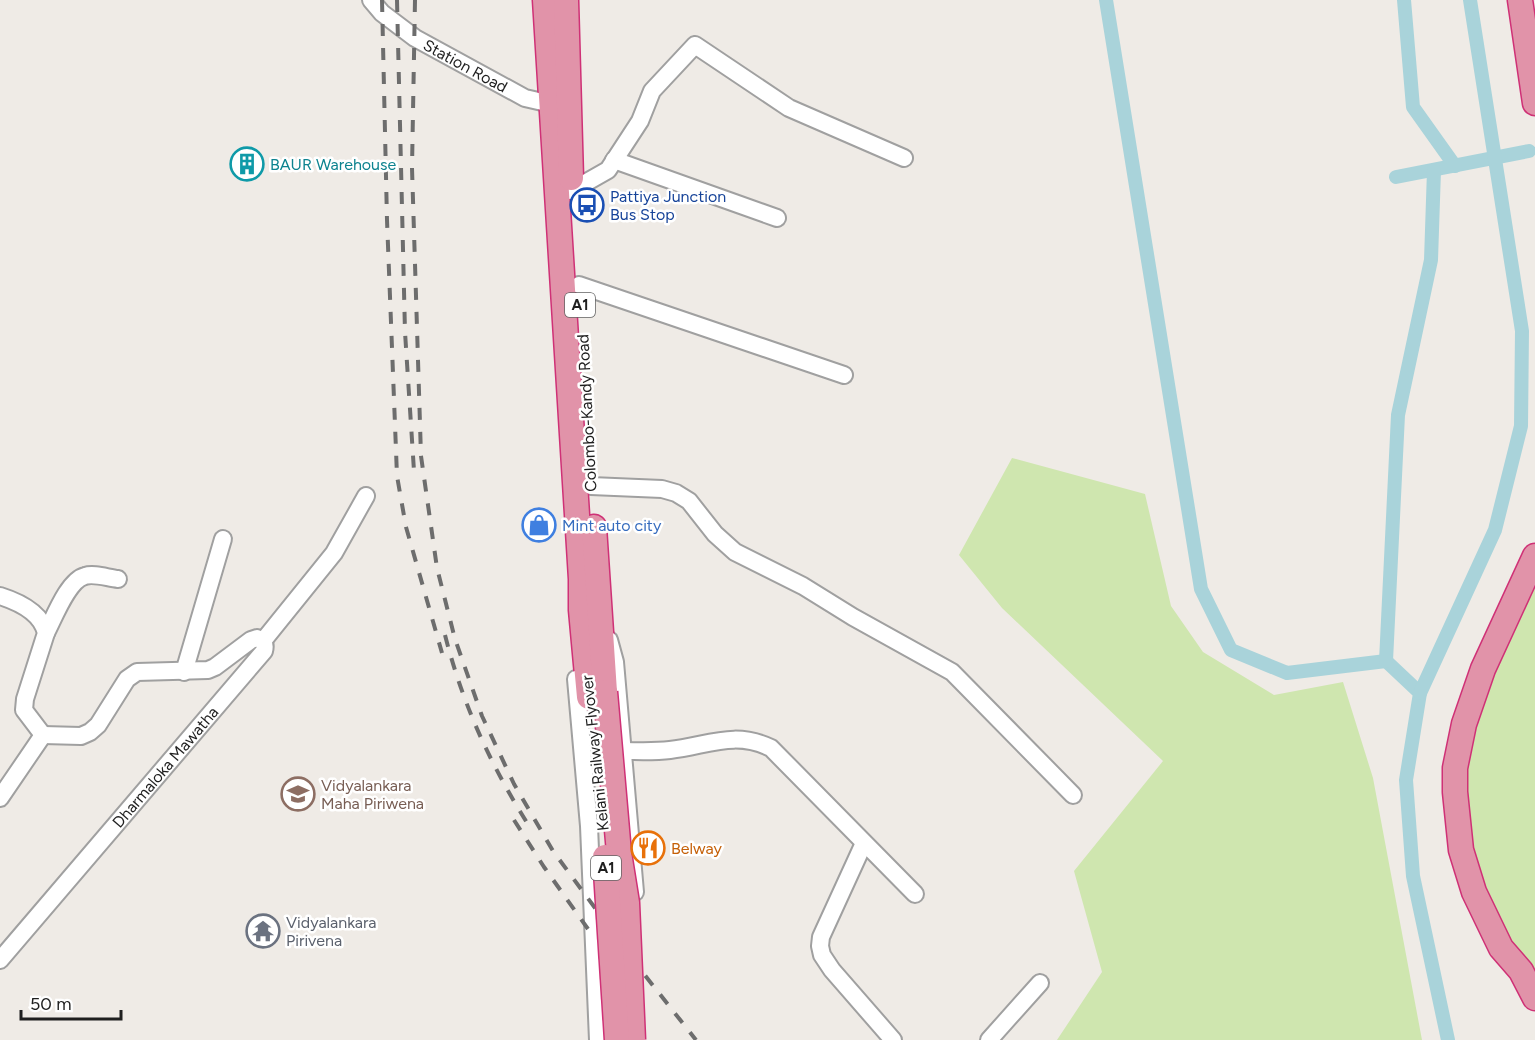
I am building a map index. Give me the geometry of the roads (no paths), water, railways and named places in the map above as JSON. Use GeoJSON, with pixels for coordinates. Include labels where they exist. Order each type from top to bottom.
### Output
{"type":"FeatureCollection","features":[{"type":"Feature","properties":{"kind":"highway","name":"Colombo-Kandy Road"},"geometry":{"type":"LineString","coordinates":[[545,0],[571,191],[579,285],[591,486],[590,610]]}},
{"type":"Feature","properties":{"kind":"highway","name":"Colombo-Kandy Road"},"geometry":{"type":"LineString","coordinates":[[566,0],[560,106],[581,579],[590,610]]}},
{"type":"Feature","properties":{"kind":"highway"},"geometry":{"type":"LineString","coordinates":[[1520,0],[1535,103]]}},
{"type":"Feature","properties":{"kind":"highway"},"geometry":{"type":"LineString","coordinates":[[1535,556],[1483,669],[1464,724],[1455,768],[1456,816],[1461,850],[1474,892],[1501,948],[1528,978],[1535,998]]}},
{"type":"Feature","properties":{"kind":"highway","name":"Kelani Railway Flyover"},"geometry":{"type":"LineString","coordinates":[[590,610],[608,894],[604,1038]]}},
{"type":"Feature","properties":{"kind":"highway","name":"Kelani Railway Flyover"},"geometry":{"type":"LineString","coordinates":[[597,695],[627,903],[640,1036]]}},
{"type":"Feature","properties":{"kind":"street","name":"Station Road"},"geometry":{"type":"LineString","coordinates":[[371,0],[382,13],[415,38],[525,98],[560,106]]}},
{"type":"Feature","properties":{"kind":"street"},"geometry":{"type":"LineString","coordinates":[[571,191],[608,170],[640,121],[652,91],[695,45],[789,108],[904,158]]}},
{"type":"Feature","properties":{"kind":"street"},"geometry":{"type":"LineString","coordinates":[[614,160],[777,218]]}},
{"type":"Feature","properties":{"kind":"street"},"geometry":{"type":"LineString","coordinates":[[579,285],[844,375]]}},
{"type":"Feature","properties":{"kind":"street"},"geometry":{"type":"LineString","coordinates":[[591,486],[662,489],[676,493],[689,501],[715,534],[735,552],[803,585],[853,617],[952,672],[1073,795]]}},
{"type":"Feature","properties":{"kind":"street"},"geometry":{"type":"LineString","coordinates":[[43,735],[81,736],[90,732],[98,725],[127,679],[137,672],[208,670],[251,639],[263,640],[334,553],[366,496]]}},
{"type":"Feature","properties":{"kind":"street"},"geometry":{"type":"LineString","coordinates":[[184,672],[224,539]]}},
{"type":"Feature","properties":{"kind":"street"},"geometry":{"type":"LineString","coordinates":[[43,735],[24,710],[25,699],[46,633],[67,593],[81,577],[87,575],[118,579]]}},
{"type":"Feature","properties":{"kind":"street"},"geometry":{"type":"LineString","coordinates":[[0,596],[17,601],[41,619],[46,633]]}},
{"type":"Feature","properties":{"kind":"street"},"geometry":{"type":"LineString","coordinates":[[590,610],[615,662],[622,751],[631,822],[640,1036],[604,1038],[576,670],[590,610]]}},
{"type":"Feature","properties":{"kind":"street","name":"Dharmaloka Mawatha"},"geometry":{"type":"LineString","coordinates":[[0,960],[264,651],[266,646],[263,640]]}},
{"type":"Feature","properties":{"kind":"street"},"geometry":{"type":"LineString","coordinates":[[0,798],[43,735]]}},
{"type":"Feature","properties":{"kind":"street"},"geometry":{"type":"LineString","coordinates":[[622,751],[669,750],[738,738],[757,741],[771,748],[915,894]]}},
{"type":"Feature","properties":{"kind":"street"},"geometry":{"type":"LineString","coordinates":[[589,826],[631,822]]}},
{"type":"Feature","properties":{"kind":"street"},"geometry":{"type":"LineString","coordinates":[[864,843],[821,937],[820,946],[822,956],[832,970],[893,1040]]}},
{"type":"Feature","properties":{"kind":"street"},"geometry":{"type":"LineString","coordinates":[[989,1040],[1040,983]]}},
{"type":"Feature","properties":{"kind":"waterway"},"geometry":{"type":"LineString","coordinates":[[1106,0],[1201,589],[1231,650],[1287,673],[1386,661],[1420,693],[1406,780],[1413,876],[1448,1040]]}},
{"type":"Feature","properties":{"kind":"waterway"},"geometry":{"type":"LineString","coordinates":[[1404,0],[1413,107],[1455,166]]}},
{"type":"Feature","properties":{"kind":"waterway"},"geometry":{"type":"LineString","coordinates":[[1420,693],[1495,530],[1521,426],[1522,331],[1470,0]]}},
{"type":"Feature","properties":{"kind":"waterway"},"geometry":{"type":"LineString","coordinates":[[1396,177],[1529,151]]}},
{"type":"Feature","properties":{"kind":"waterway"},"geometry":{"type":"LineString","coordinates":[[1386,661],[1398,415],[1431,260],[1434,170]]}},
{"type":"Feature","properties":{"kind":"railway"},"geometry":{"type":"LineString","coordinates":[[382,0],[387,220],[397,476],[406,527],[442,653]]}},
{"type":"Feature","properties":{"kind":"railway"},"geometry":{"type":"LineString","coordinates":[[397,0],[405,332],[414,471]]}},
{"type":"Feature","properties":{"kind":"railway"},"geometry":{"type":"LineString","coordinates":[[415,0],[412,168],[421,456],[437,568],[455,639],[482,716],[514,784],[553,851],[640,969],[696,1040]]}},
{"type":"Feature","properties":{"kind":"railway"},"geometry":{"type":"LineString","coordinates":[[445,635],[461,687],[480,736],[491,760],[531,829]]}},
{"type":"Feature","properties":{"kind":"railway"},"geometry":{"type":"LineString","coordinates":[[514,820],[588,929]]}},
{"type":"Feature","properties":{"kind":"place","name":"BAUR Warehouse"},"geometry":{"type":"Point","coordinates":[247,164]}},
{"type":"Feature","properties":{"kind":"place","name":"Pattiya Junction Bus Stop"},"geometry":{"type":"Point","coordinates":[587,205]}},
{"type":"Feature","properties":{"kind":"place","name":"Mint auto city"},"geometry":{"type":"Point","coordinates":[539,525]}},
{"type":"Feature","properties":{"kind":"place","name":"Vidyalankara Maha Piriwena"},"geometry":{"type":"Point","coordinates":[298,794]}},
{"type":"Feature","properties":{"kind":"place","name":"Belway"},"geometry":{"type":"Point","coordinates":[648,848]}},
{"type":"Feature","properties":{"kind":"place","name":"Vidyalankara Pirivena"},"geometry":{"type":"Point","coordinates":[263,931]}}]}
